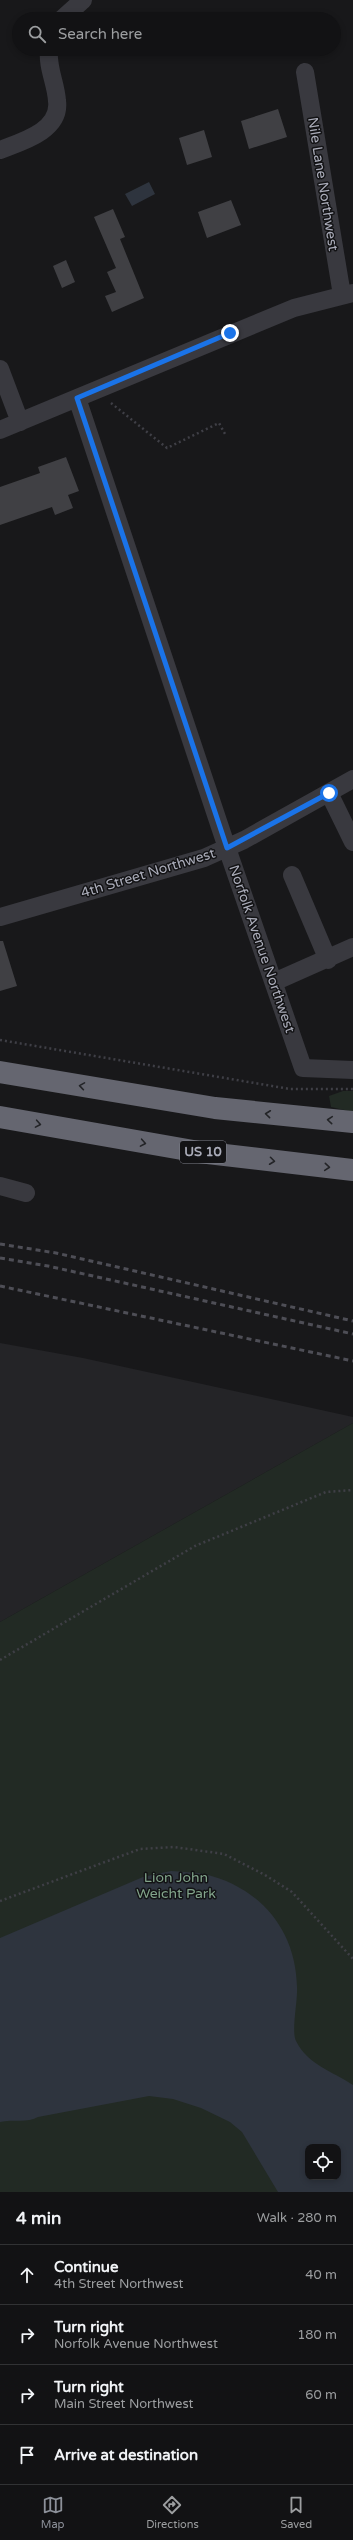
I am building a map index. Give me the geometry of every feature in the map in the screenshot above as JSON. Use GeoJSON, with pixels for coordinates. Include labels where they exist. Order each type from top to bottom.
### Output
{"type":"FeatureCollection","features":[{"type":"Feature","properties":{"kind":"highway"},"geometry":{"type":"LineString","coordinates":[[0,1072],[215,1108],[353,1122]]}},
{"type":"Feature","properties":{"kind":"highway","name":"US 10"},"geometry":{"type":"LineString","coordinates":[[0,1117],[199,1152],[353,1170]]}},
{"type":"Feature","properties":{"kind":"street"},"geometry":{"type":"LineString","coordinates":[[70,12],[83,0]]}},
{"type":"Feature","properties":{"kind":"street"},"geometry":{"type":"LineString","coordinates":[[0,150],[43,130],[56,115],[58,102],[50,70],[49,56]]}},
{"type":"Feature","properties":{"kind":"street","name":"Nile Lane Northwest"},"geometry":{"type":"LineString","coordinates":[[305,72],[347,294]]}},
{"type":"Feature","properties":{"kind":"street"},"geometry":{"type":"LineString","coordinates":[[0,430],[294,308],[347,294]]}},
{"type":"Feature","properties":{"kind":"street"},"geometry":{"type":"LineString","coordinates":[[0,369],[20,422]]}},
{"type":"Feature","properties":{"kind":"street","name":"Norfolk Avenue Northwest"},"geometry":{"type":"LineString","coordinates":[[77,398],[227,848],[303,1068],[353,1070]]}},
{"type":"Feature","properties":{"kind":"street","name":"4th Street Northwest"},"geometry":{"type":"LineString","coordinates":[[0,917],[204,858],[227,848],[353,779]]}},
{"type":"Feature","properties":{"kind":"street"},"geometry":{"type":"LineString","coordinates":[[329,793],[353,842]]}},
{"type":"Feature","properties":{"kind":"street"},"geometry":{"type":"LineString","coordinates":[[292,875],[328,960]]}},
{"type":"Feature","properties":{"kind":"street"},"geometry":{"type":"LineString","coordinates":[[274,982],[328,960],[353,947]]}},
{"type":"Feature","properties":{"kind":"street"},"geometry":{"type":"LineString","coordinates":[[0,1186],[26,1193]]}},
{"type":"Feature","properties":{"kind":"path"},"geometry":{"type":"LineString","coordinates":[[94,391],[166,448],[219,423],[225,434]]}},
{"type":"Feature","properties":{"kind":"path"},"geometry":{"type":"LineString","coordinates":[[0,1040],[290,1089],[353,1090]]}},
{"type":"Feature","properties":{"kind":"path"},"geometry":{"type":"LineString","coordinates":[[0,1660],[195,1546],[326,1492],[353,1490]]}},
{"type":"Feature","properties":{"kind":"path"},"geometry":{"type":"LineString","coordinates":[[0,1901],[140,1849],[174,1846],[224,1854],[265,1875],[292,1892],[353,1959]]}},
{"type":"Feature","properties":{"kind":"shaded area"},"geometry":{"type":"Polygon","coordinates":[[[149,182],[155,194],[132,206],[125,194],[149,182]]]}},
{"type":"Feature","properties":{"kind":"shaded area"},"geometry":{"type":"Polygon","coordinates":[[[0,1343],[83,1358],[353,1417],[353,1423],[0,1622],[0,1343]]]}},
{"type":"Feature","properties":{"kind":"shaded area"},"geometry":{"type":"Polygon","coordinates":[[[171,1871],[204,1874],[224,1880],[242,1889],[258,1900],[271,1914],[282,1930],[290,1947],[295,1966],[297,1987],[294,2023],[296,2041],[307,2056],[314,2062],[353,2085],[353,2192],[278,2192],[242,2132],[230,2122],[201,2108],[173,2099],[149,2096],[38,2117],[30,2120],[0,2122],[0,1938],[143,1877],[171,1871]]]}},
{"type":"Feature","properties":{"kind":"green space"},"geometry":{"type":"Polygon","coordinates":[[[343,1091],[353,1091],[353,1112],[331,1107],[329,1096],[343,1091]]]}},
{"type":"Feature","properties":{"kind":"green space","name":"Lion John Weicht Park"},"geometry":{"type":"Polygon","coordinates":[[[353,1423],[353,2192],[0,2192],[0,1622],[353,1423]]]}},
{"type":"Feature","properties":{"kind":"building"},"geometry":{"type":"Polygon","coordinates":[[[278,109],[287,137],[249,149],[241,121],[278,109]]]}},
{"type":"Feature","properties":{"kind":"building"},"geometry":{"type":"Polygon","coordinates":[[[204,130],[212,157],[187,165],[179,138],[204,130]]]}},
{"type":"Feature","properties":{"kind":"building"},"geometry":{"type":"Polygon","coordinates":[[[231,200],[241,225],[207,238],[198,212],[231,200]]]}},
{"type":"Feature","properties":{"kind":"building"},"geometry":{"type":"Polygon","coordinates":[[[113,209],[125,237],[120,239],[144,298],[112,312],[105,296],[116,292],[107,272],[116,268],[94,217],[113,209]]]}},
{"type":"Feature","properties":{"kind":"building"},"geometry":{"type":"Polygon","coordinates":[[[66,260],[75,282],[62,288],[53,266],[66,260]]]}},
{"type":"Feature","properties":{"kind":"building"},"geometry":{"type":"Polygon","coordinates":[[[66,457],[79,491],[68,495],[73,508],[55,515],[52,507],[0,525],[0,487],[40,473],[38,467],[66,457]]]}},
{"type":"Feature","properties":{"kind":"building"},"geometry":{"type":"Polygon","coordinates":[[[0,941],[3,941],[17,986],[0,991],[0,941]]]}},
{"type":"Feature","properties":{"kind":"railway"},"geometry":{"type":"LineString","coordinates":[[0,1244],[56,1253],[353,1321]]}},
{"type":"Feature","properties":{"kind":"railway"},"geometry":{"type":"LineString","coordinates":[[0,1258],[48,1266],[353,1334]]}},
{"type":"Feature","properties":{"kind":"railway"},"geometry":{"type":"LineString","coordinates":[[0,1286],[353,1361]]}},
{"type":"Feature","properties":{"kind":"route"},"geometry":{"type":"LineString","coordinates":[[230,333],[77,398],[227,848],[329,793]]}}]}
